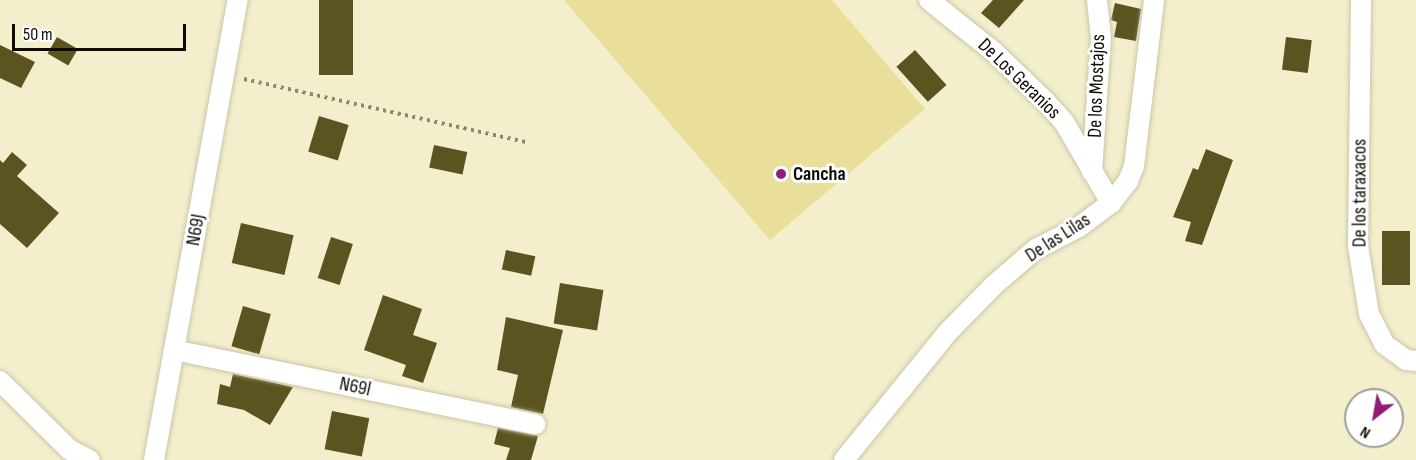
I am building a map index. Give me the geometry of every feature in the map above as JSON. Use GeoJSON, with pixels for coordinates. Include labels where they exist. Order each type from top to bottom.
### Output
{"type":"FeatureCollection","features":[{"type":"Feature","properties":{"kind":"street","name":"N69J"},"geometry":{"type":"LineString","coordinates":[[154,460],[238,0]]}},
{"type":"Feature","properties":{"kind":"street","name":"De Los Geranios"},"geometry":{"type":"LineString","coordinates":[[929,0],[994,52],[1046,101],[1064,122],[1111,204]]}},
{"type":"Feature","properties":{"kind":"street","name":"De los Mostajos"},"geometry":{"type":"LineString","coordinates":[[1092,172],[1101,38],[1097,0]]}},
{"type":"Feature","properties":{"kind":"street","name":"De las Lilas"},"geometry":{"type":"LineString","coordinates":[[844,460],[949,331],[994,285],[1036,249],[1079,227],[1111,204],[1134,166],[1154,0]]}},
{"type":"Feature","properties":{"kind":"street"},"geometry":{"type":"LineString","coordinates":[[1149,29],[1164,0]]}},
{"type":"Feature","properties":{"kind":"street","name":"De los taraxacos"},"geometry":{"type":"LineString","coordinates":[[1361,0],[1358,246],[1369,314],[1384,344],[1406,360],[1416,361]]}},
{"type":"Feature","properties":{"kind":"street","name":"N69l"},"geometry":{"type":"LineString","coordinates":[[174,350],[536,424]]}},
{"type":"Feature","properties":{"kind":"street"},"geometry":{"type":"LineString","coordinates":[[0,381],[70,450],[90,460]]}},
{"type":"Feature","properties":{"kind":"path"},"geometry":{"type":"LineString","coordinates":[[225,75],[527,142]]}},
{"type":"Feature","properties":{"kind":"shaded area","name":"Cancha"},"geometry":{"type":"Polygon","coordinates":[[[564,0],[832,0],[925,109],[770,240],[564,0]]]}},
{"type":"Feature","properties":{"kind":"building"},"geometry":{"type":"Polygon","coordinates":[[[319,0],[353,0],[353,75],[319,75],[319,0]]]}},
{"type":"Feature","properties":{"kind":"building"},"geometry":{"type":"Polygon","coordinates":[[[993,0],[1024,0],[999,28],[981,13],[993,0]]]}},
{"type":"Feature","properties":{"kind":"building"},"geometry":{"type":"Polygon","coordinates":[[[1115,3],[1141,9],[1136,41],[1114,37],[1117,22],[1111,20],[1115,3]]]}},
{"type":"Feature","properties":{"kind":"building"},"geometry":{"type":"Polygon","coordinates":[[[57,37],[78,49],[68,65],[48,53],[57,37]]]}},
{"type":"Feature","properties":{"kind":"building"},"geometry":{"type":"Polygon","coordinates":[[[1286,37],[1312,40],[1308,73],[1282,70],[1286,37]]]}},
{"type":"Feature","properties":{"kind":"building"},"geometry":{"type":"Polygon","coordinates":[[[0,45],[35,62],[21,88],[0,78],[0,45]]]}},
{"type":"Feature","properties":{"kind":"building"},"geometry":{"type":"Polygon","coordinates":[[[915,50],[946,85],[928,102],[896,67],[915,50]]]}},
{"type":"Feature","properties":{"kind":"building"},"geometry":{"type":"Polygon","coordinates":[[[319,116],[349,125],[338,160],[308,151],[319,116]]]}},
{"type":"Feature","properties":{"kind":"building"},"geometry":{"type":"Polygon","coordinates":[[[434,145],[467,152],[462,175],[429,167],[434,145]]]}},
{"type":"Feature","properties":{"kind":"building"},"geometry":{"type":"Polygon","coordinates":[[[1206,149],[1233,160],[1202,245],[1185,241],[1191,222],[1173,217],[1193,168],[1198,170],[1206,149]]]}},
{"type":"Feature","properties":{"kind":"building"},"geometry":{"type":"Polygon","coordinates":[[[12,152],[27,165],[17,176],[59,213],[27,248],[0,224],[0,160],[3,163],[12,152]]]}},
{"type":"Feature","properties":{"kind":"building"},"geometry":{"type":"Polygon","coordinates":[[[241,223],[294,235],[284,275],[232,263],[241,223]]]}},
{"type":"Feature","properties":{"kind":"building"},"geometry":{"type":"Polygon","coordinates":[[[1382,231],[1410,231],[1410,285],[1382,285],[1382,231]]]}},
{"type":"Feature","properties":{"kind":"building"},"geometry":{"type":"Polygon","coordinates":[[[331,237],[353,244],[340,285],[318,278],[331,237]]]}},
{"type":"Feature","properties":{"kind":"building"},"geometry":{"type":"Polygon","coordinates":[[[506,250],[535,256],[531,276],[502,270],[506,250]]]}},
{"type":"Feature","properties":{"kind":"building"},"geometry":{"type":"Polygon","coordinates":[[[560,283],[603,290],[597,330],[554,323],[560,283]]]}},
{"type":"Feature","properties":{"kind":"building"},"geometry":{"type":"Polygon","coordinates":[[[383,295],[422,309],[413,335],[437,343],[423,383],[402,376],[406,365],[364,350],[383,295]]]}},
{"type":"Feature","properties":{"kind":"building"},"geometry":{"type":"Polygon","coordinates":[[[243,306],[271,314],[259,354],[231,346],[243,306]]]}},
{"type":"Feature","properties":{"kind":"building"},"geometry":{"type":"Polygon","coordinates":[[[506,317],[563,330],[543,414],[511,407],[518,375],[497,370],[506,317]]]}},
{"type":"Feature","properties":{"kind":"building"},"geometry":{"type":"Polygon","coordinates":[[[233,374],[293,387],[270,425],[244,410],[217,404],[220,384],[230,387],[233,374]]]}},
{"type":"Feature","properties":{"kind":"building"},"geometry":{"type":"Polygon","coordinates":[[[332,411],[369,418],[362,457],[325,449],[332,411]]]}},
{"type":"Feature","properties":{"kind":"building"},"geometry":{"type":"Polygon","coordinates":[[[498,428],[538,436],[531,460],[506,460],[510,448],[494,444],[498,428]]]}},
{"type":"Feature","properties":{"kind":"place","name":"Cancha"},"geometry":{"type":"Point","coordinates":[781,174]}}]}
